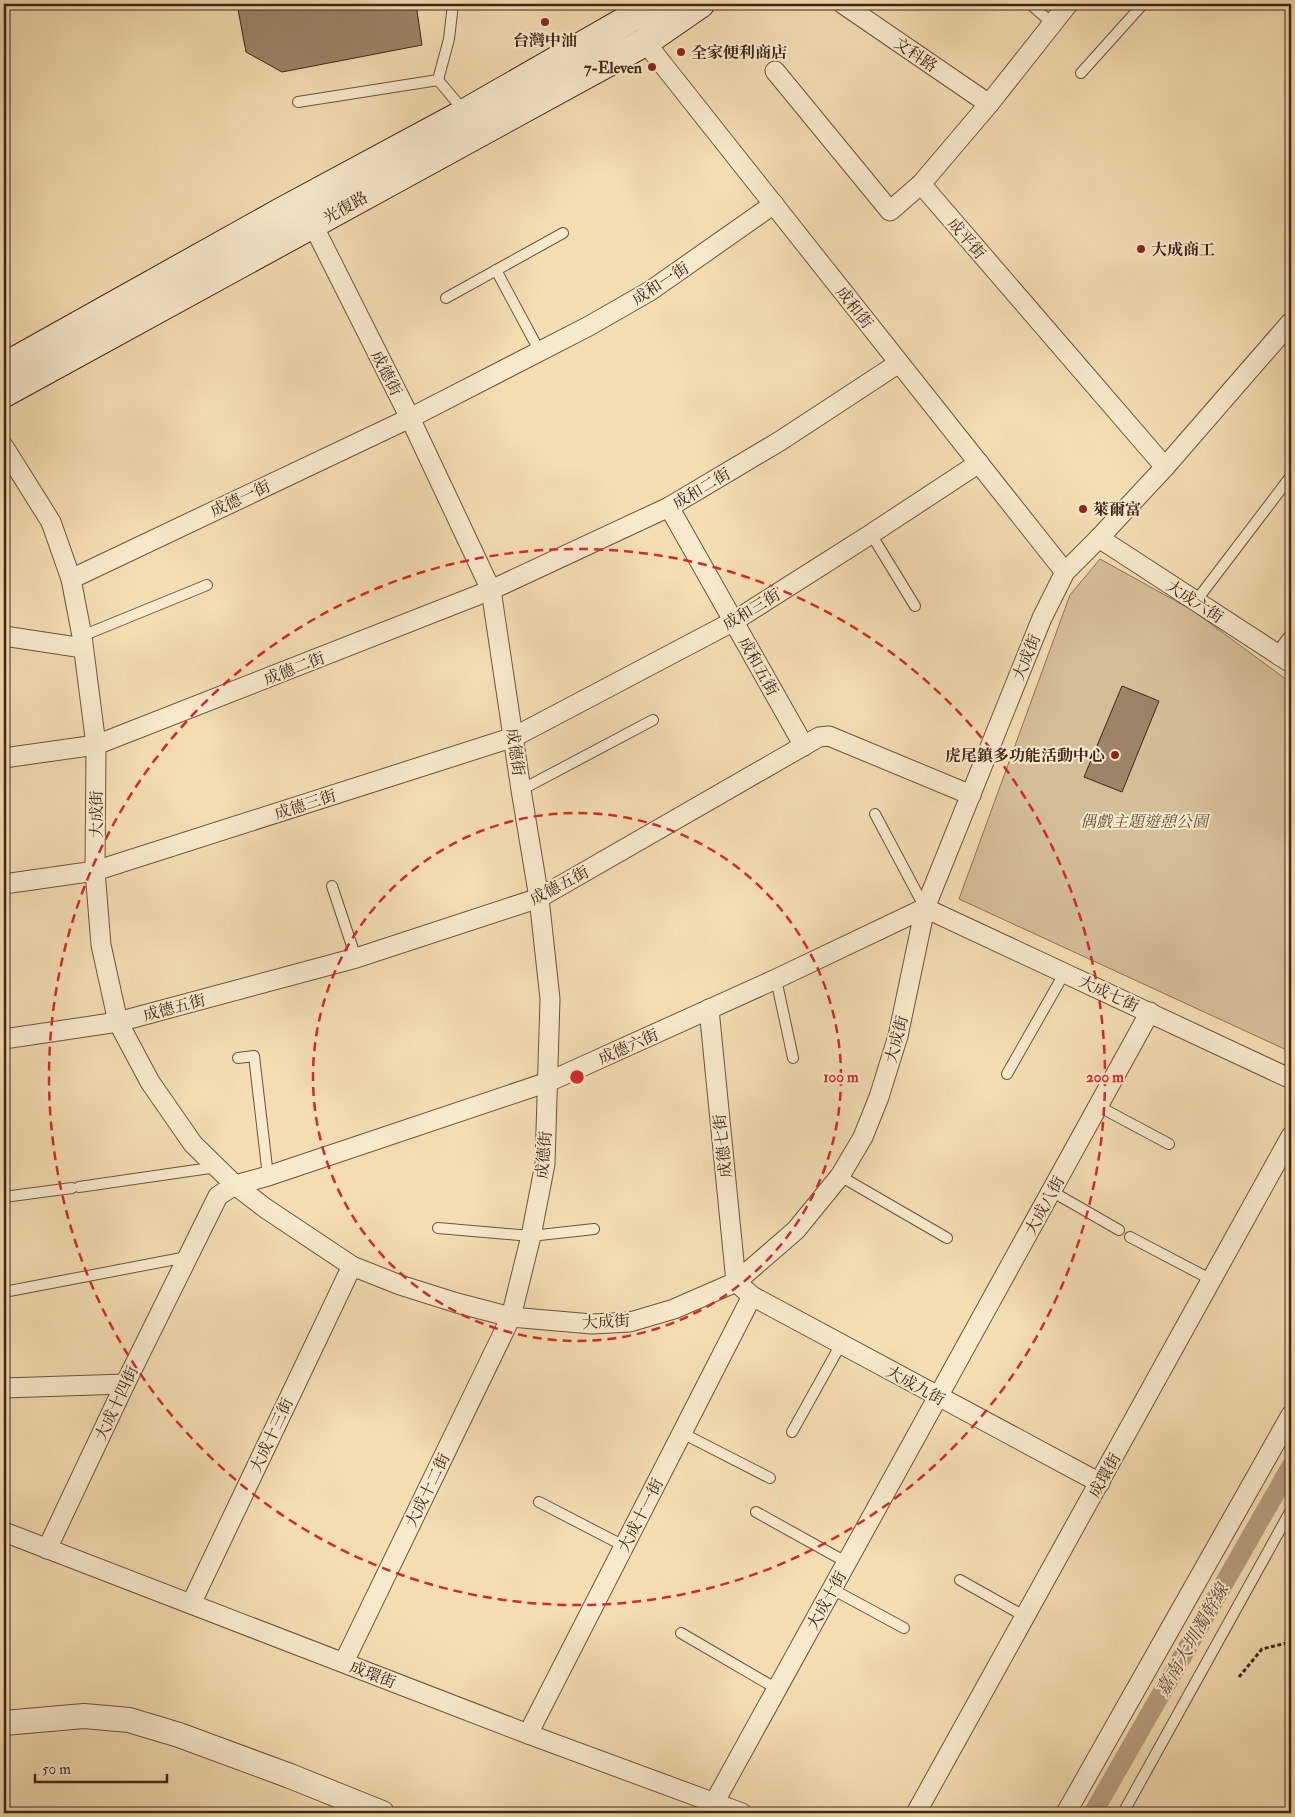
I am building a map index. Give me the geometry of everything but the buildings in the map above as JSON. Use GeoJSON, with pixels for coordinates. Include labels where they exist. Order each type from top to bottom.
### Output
{"type":"FeatureCollection","features":[{"type":"Feature","properties":{"kind":"main road","name":"光復路"},"geometry":{"type":"LineString","coordinates":[[4,367],[283,211],[465,113],[655,4]]}},
{"type":"Feature","properties":{"kind":"main road"},"geometry":{"type":"LineString","coordinates":[[645,42],[700,4]]}},
{"type":"Feature","properties":{"kind":"main road","name":"光復路"},"geometry":{"type":"LineString","coordinates":[[4,394],[645,42]]}},
{"type":"Feature","properties":{"kind":"street","name":"光復路"},"geometry":{"type":"LineString","coordinates":[[645,42],[674,4]]}},
{"type":"Feature","properties":{"kind":"street","name":"文科路"},"geometry":{"type":"LineString","coordinates":[[843,4],[989,104]]}},
{"type":"Feature","properties":{"kind":"street"},"geometry":{"type":"LineString","coordinates":[[775,72],[890,211],[921,184],[989,104],[1068,4]]}},
{"type":"Feature","properties":{"kind":"street","name":"成和街"},"geometry":{"type":"LineString","coordinates":[[645,42],[1065,572]]}},
{"type":"Feature","properties":{"kind":"street","name":"成平街"},"geometry":{"type":"LineString","coordinates":[[921,184],[1165,467]]}},
{"type":"Feature","properties":{"kind":"street","name":"成和一街"},"geometry":{"type":"LineString","coordinates":[[410,418],[540,352],[650,291],[774,204]]}},
{"type":"Feature","properties":{"kind":"street","name":"成德街"},"geometry":{"type":"LineString","coordinates":[[313,225],[410,418],[491,590],[539,898],[550,999],[545,1164],[531,1236],[511,1317]]}},
{"type":"Feature","properties":{"kind":"street","name":"大成街"},"geometry":{"type":"LineString","coordinates":[[4,447],[51,522],[71,579],[83,642],[96,745],[96,871],[101,945],[118,1022],[150,1082],[193,1144],[235,1184],[265,1208],[352,1266],[400,1285],[457,1303],[511,1317],[592,1324],[630,1322],[674,1309],[736,1282],[796,1230],[840,1176],[863,1137],[880,1097],[898,1036],[925,908],[1042,618],[1065,572],[1165,467],[1291,322]]}},
{"type":"Feature","properties":{"kind":"street","name":"成和二街"},"geometry":{"type":"LineString","coordinates":[[491,590],[669,507],[780,441],[899,363]]}},
{"type":"Feature","properties":{"kind":"street","name":"成德一街"},"geometry":{"type":"LineString","coordinates":[[71,579],[410,418]]}},
{"type":"Feature","properties":{"kind":"street","name":"成和三街"},"geometry":{"type":"LineString","coordinates":[[514,737],[734,621],[979,464]]}},
{"type":"Feature","properties":{"kind":"street","name":"成和五街"},"geometry":{"type":"LineString","coordinates":[[669,507],[804,746]]}},
{"type":"Feature","properties":{"kind":"street","name":"大成六街"},"geometry":{"type":"LineString","coordinates":[[1099,538],[1196,601],[1288,654]]}},
{"type":"Feature","properties":{"kind":"street","name":"成德二街"},"geometry":{"type":"LineString","coordinates":[[4,758],[96,745],[491,590]]}},
{"type":"Feature","properties":{"kind":"street"},"geometry":{"type":"LineString","coordinates":[[4,636],[83,642]]}},
{"type":"Feature","properties":{"kind":"street","name":"成德五街"},"geometry":{"type":"LineString","coordinates":[[4,1039],[118,1022],[356,958],[539,898],[819,737],[828,736],[971,795]]}},
{"type":"Feature","properties":{"kind":"street","name":"成德三街"},"geometry":{"type":"LineString","coordinates":[[4,884],[96,871],[514,737]]}},
{"type":"Feature","properties":{"kind":"street","name":"大成七街"},"geometry":{"type":"LineString","coordinates":[[925,908],[1291,1079]]}},
{"type":"Feature","properties":{"kind":"street","name":"成德六街"},"geometry":{"type":"LineString","coordinates":[[235,1184],[268,1176],[548,1082],[776,979],[925,908]]}},
{"type":"Feature","properties":{"kind":"street","name":"成德七街"},"geometry":{"type":"LineString","coordinates":[[709,1009],[736,1282]]}},
{"type":"Feature","properties":{"kind":"street","name":"大成八街"},"geometry":{"type":"LineString","coordinates":[[938,1397],[1150,1012]]}},
{"type":"Feature","properties":{"kind":"street","name":"成環街"},"geometry":{"type":"LineString","coordinates":[[916,1813],[1291,1136]]}},
{"type":"Feature","properties":{"kind":"street","name":"大成十四街"},"geometry":{"type":"LineString","coordinates":[[47,1549],[125,1384],[218,1196],[235,1184]]}},
{"type":"Feature","properties":{"kind":"street","name":"大成十三街"},"geometry":{"type":"LineString","coordinates":[[191,1604],[352,1266]]}},
{"type":"Feature","properties":{"kind":"street","name":"大成九街"},"geometry":{"type":"LineString","coordinates":[[736,1282],[752,1296],[1100,1483]]}},
{"type":"Feature","properties":{"kind":"street","name":"大成十一街"},"geometry":{"type":"LineString","coordinates":[[528,1734],[752,1296]]}},
{"type":"Feature","properties":{"kind":"street","name":"大成十二街"},"geometry":{"type":"LineString","coordinates":[[344,1662],[511,1317]]}},
{"type":"Feature","properties":{"kind":"street"},"geometry":{"type":"LineString","coordinates":[[4,1388],[125,1384]]}},
{"type":"Feature","properties":{"kind":"street","name":"大成十街"},"geometry":{"type":"LineString","coordinates":[[714,1802],[938,1397]]}},
{"type":"Feature","properties":{"kind":"street"},"geometry":{"type":"LineString","coordinates":[[1066,1813],[1291,1415]]}},
{"type":"Feature","properties":{"kind":"street","name":"成環街"},"geometry":{"type":"LineString","coordinates":[[4,1532],[528,1734],[742,1813]]}},
{"type":"Feature","properties":{"kind":"street"},"geometry":{"type":"LineString","coordinates":[[4,1723],[84,1716],[129,1720],[179,1735],[234,1755],[382,1813]]}},
{"type":"Feature","properties":{"kind":"lane"},"geometry":{"type":"LineString","coordinates":[[438,80],[449,40],[453,4]]}},
{"type":"Feature","properties":{"kind":"lane"},"geometry":{"type":"LineString","coordinates":[[1030,4],[1052,23]]}},
{"type":"Feature","properties":{"kind":"lane"},"geometry":{"type":"LineString","coordinates":[[1081,73],[1143,4]]}},
{"type":"Feature","properties":{"kind":"lane"},"geometry":{"type":"LineString","coordinates":[[298,102],[438,80]]}},
{"type":"Feature","properties":{"kind":"lane"},"geometry":{"type":"LineString","coordinates":[[438,80],[465,113]]}},
{"type":"Feature","properties":{"kind":"lane"},"geometry":{"type":"LineString","coordinates":[[446,298],[563,233]]}},
{"type":"Feature","properties":{"kind":"lane"},"geometry":{"type":"LineString","coordinates":[[496,270],[540,352]]}},
{"type":"Feature","properties":{"kind":"lane"},"geometry":{"type":"LineString","coordinates":[[1196,601],[1291,476]]}},
{"type":"Feature","properties":{"kind":"lane"},"geometry":{"type":"LineString","coordinates":[[871,534],[915,606]]}},
{"type":"Feature","properties":{"kind":"lane"},"geometry":{"type":"LineString","coordinates":[[83,642],[207,585]]}},
{"type":"Feature","properties":{"kind":"lane"},"geometry":{"type":"LineString","coordinates":[[521,790],[653,720]]}},
{"type":"Feature","properties":{"kind":"lane"},"geometry":{"type":"LineString","coordinates":[[875,814],[925,908]]}},
{"type":"Feature","properties":{"kind":"lane"},"geometry":{"type":"LineString","coordinates":[[332,886],[356,958]]}},
{"type":"Feature","properties":{"kind":"lane"},"geometry":{"type":"LineString","coordinates":[[1008,1074],[1065,972]]}},
{"type":"Feature","properties":{"kind":"lane"},"geometry":{"type":"LineString","coordinates":[[776,979],[793,1058]]}},
{"type":"Feature","properties":{"kind":"lane"},"geometry":{"type":"LineString","coordinates":[[238,1058],[254,1056],[268,1176]]}},
{"type":"Feature","properties":{"kind":"lane"},"geometry":{"type":"LineString","coordinates":[[1098,1106],[1169,1144]]}},
{"type":"Feature","properties":{"kind":"lane"},"geometry":{"type":"LineString","coordinates":[[4,1197],[216,1167]]}},
{"type":"Feature","properties":{"kind":"lane"},"geometry":{"type":"LineString","coordinates":[[840,1176],[948,1238]]}},
{"type":"Feature","properties":{"kind":"lane"},"geometry":{"type":"LineString","coordinates":[[1051,1191],[1119,1230]]}},
{"type":"Feature","properties":{"kind":"lane"},"geometry":{"type":"LineString","coordinates":[[438,1228],[531,1236],[594,1229]]}},
{"type":"Feature","properties":{"kind":"lane"},"geometry":{"type":"LineString","coordinates":[[1130,1236],[1212,1280]]}},
{"type":"Feature","properties":{"kind":"lane"},"geometry":{"type":"LineString","coordinates":[[4,1292],[187,1257]]}},
{"type":"Feature","properties":{"kind":"lane"},"geometry":{"type":"LineString","coordinates":[[792,1432],[841,1344]]}},
{"type":"Feature","properties":{"kind":"lane"},"geometry":{"type":"LineString","coordinates":[[682,1433],[770,1478]]}},
{"type":"Feature","properties":{"kind":"lane"},"geometry":{"type":"LineString","coordinates":[[539,1502],[624,1546]]}},
{"type":"Feature","properties":{"kind":"lane"},"geometry":{"type":"LineString","coordinates":[[1124,1813],[1291,1510]]}},
{"type":"Feature","properties":{"kind":"lane"},"geometry":{"type":"LineString","coordinates":[[756,1512],[846,1562]]}},
{"type":"Feature","properties":{"kind":"lane"},"geometry":{"type":"LineString","coordinates":[[960,1580],[1024,1616]]}},
{"type":"Feature","properties":{"kind":"lane"},"geometry":{"type":"LineString","coordinates":[[832,1589],[904,1628]]}},
{"type":"Feature","properties":{"kind":"lane"},"geometry":{"type":"LineString","coordinates":[[681,1633],[776,1689]]}},
{"type":"Feature","properties":{"kind":"path"},"geometry":{"type":"LineString","coordinates":[[1240,1677],[1262,1649],[1291,1642]]}},
{"type":"Feature","properties":{"kind":"green space","name":"偶戲主題遊憩公園"},"geometry":{"type":"Polygon","coordinates":[[[1100,559],[1192,610],[1291,683],[1291,1052],[959,899],[1070,595],[1100,559]]]}},
{"type":"Feature","properties":{"kind":"waterway","name":"嘉南大圳濁幹線"},"geometry":{"type":"LineString","coordinates":[[1093,1813],[1291,1466]]}},
{"type":"Feature","properties":{"kind":"place","name":"台灣中油"},"geometry":{"type":"Point","coordinates":[545,22]}},
{"type":"Feature","properties":{"kind":"place","name":"全家便利商店"},"geometry":{"type":"Point","coordinates":[681,52]}},
{"type":"Feature","properties":{"kind":"place","name":"7-Eleven"},"geometry":{"type":"Point","coordinates":[652,67]}},
{"type":"Feature","properties":{"kind":"place","name":"大成商工"},"geometry":{"type":"Point","coordinates":[1141,249]}},
{"type":"Feature","properties":{"kind":"place","name":"萊爾富"},"geometry":{"type":"Point","coordinates":[1083,509]}},
{"type":"Feature","properties":{"kind":"place","name":"虎尾鎮多功能活動中心"},"geometry":{"type":"Point","coordinates":[1115,755]}}]}
